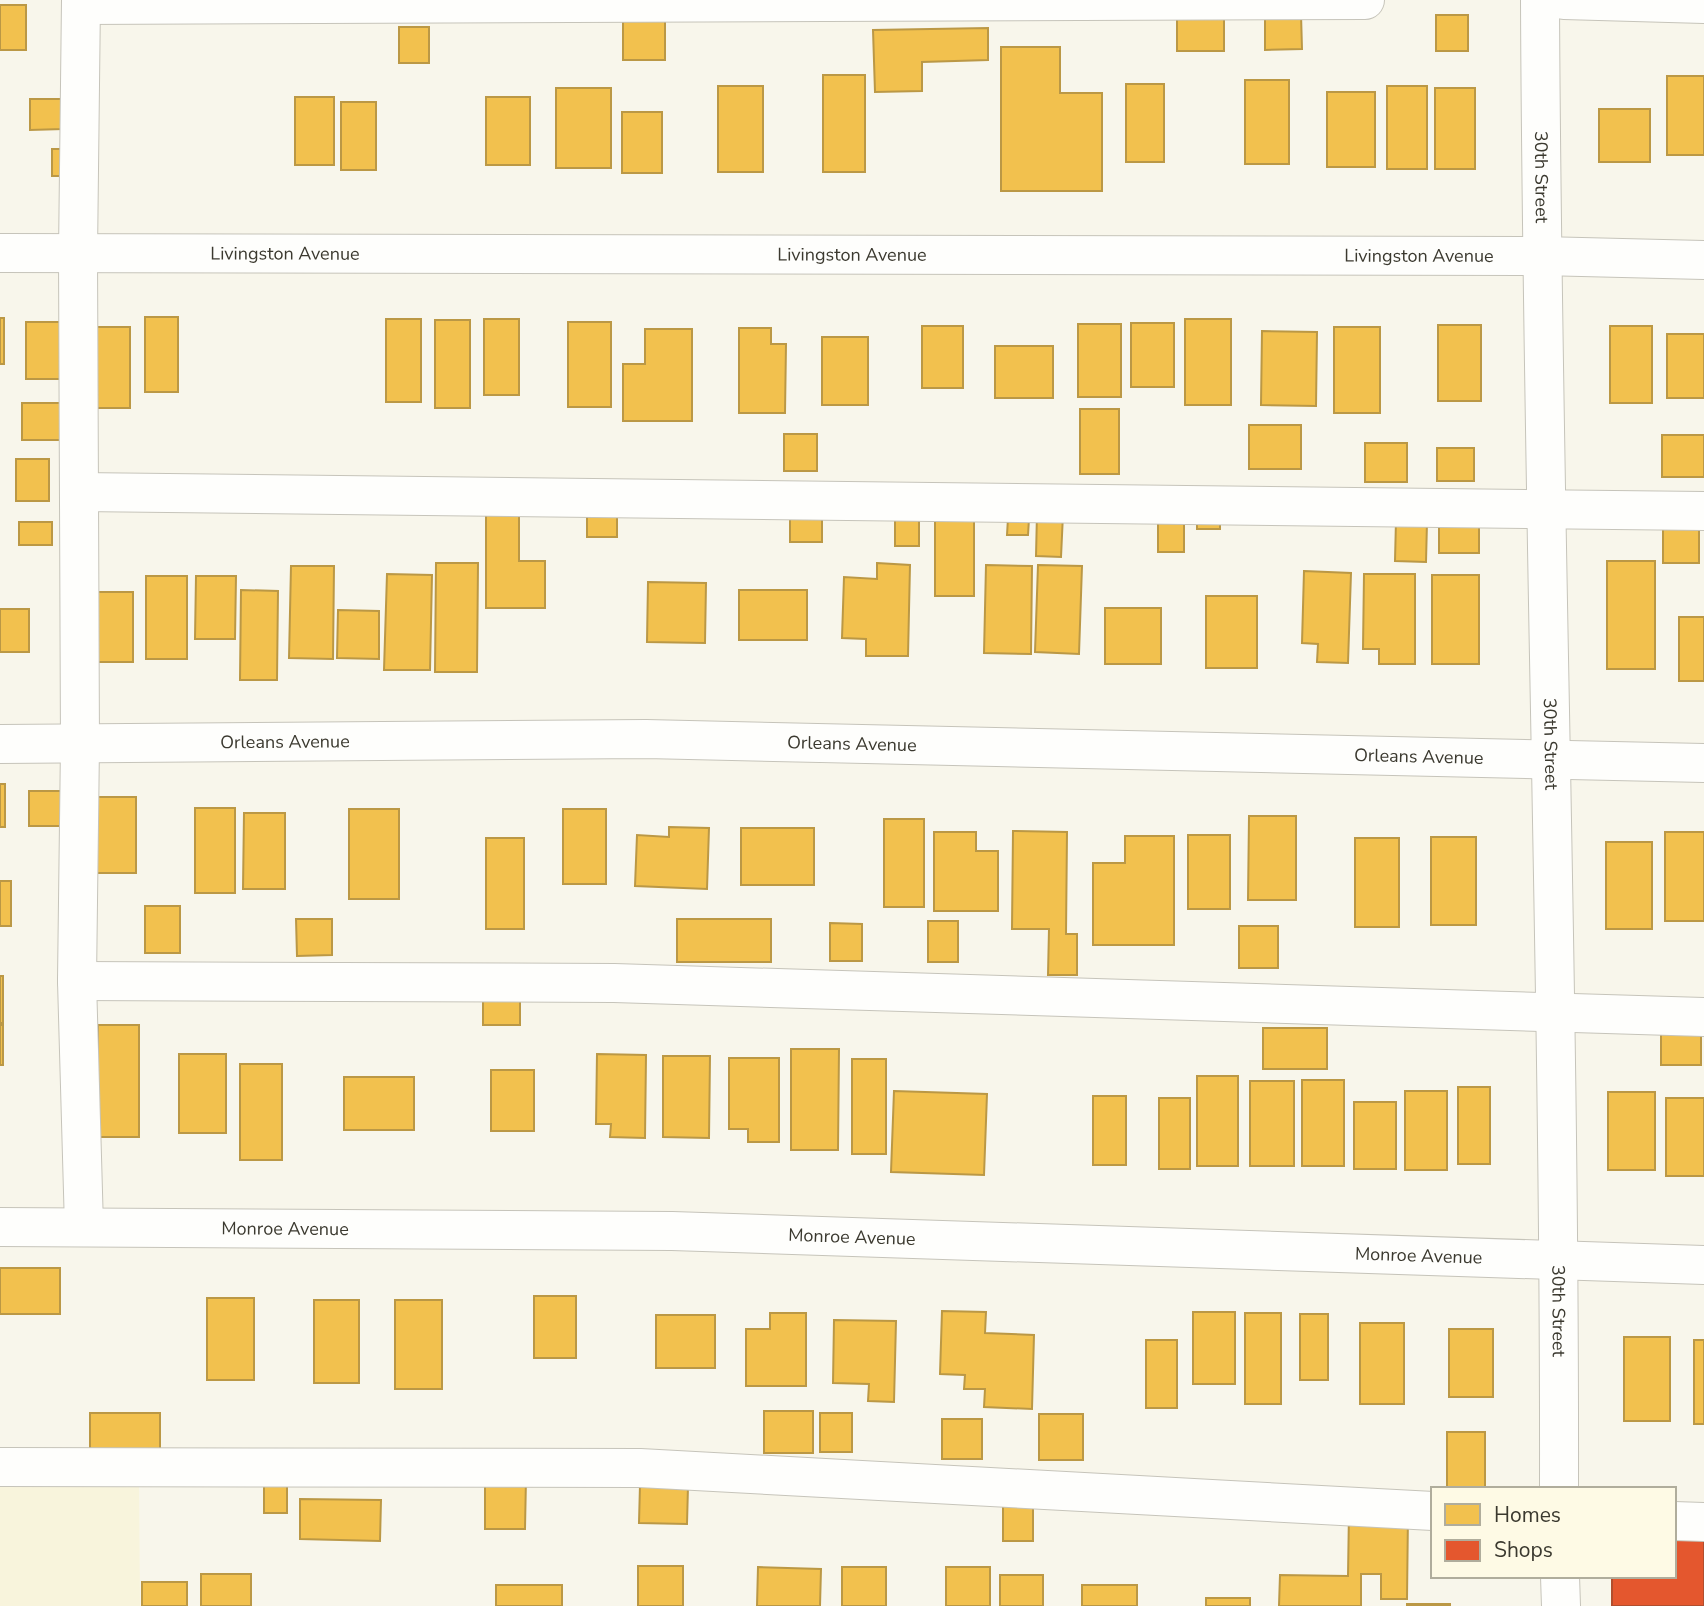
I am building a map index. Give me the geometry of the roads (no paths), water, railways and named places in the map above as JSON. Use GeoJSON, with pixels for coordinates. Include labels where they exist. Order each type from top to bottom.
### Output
{"type":"FeatureCollection","features":[{"type":"Feature","properties":{"kind":"street"},"geometry":{"type":"LineString","coordinates":[[84,1227],[76,981],[80,744],[78,254],[81,3],[1365,0]]}},
{"type":"Feature","properties":{"kind":"street","name":"30th Street"},"geometry":{"type":"LineString","coordinates":[[1540,0],[1541,256],[1559,1261],[1559,1487]]}},
{"type":"Feature","properties":{"kind":"street"},"geometry":{"type":"LineString","coordinates":[[1564,0],[1704,4]]}},
{"type":"Feature","properties":{"kind":"street","name":"Livingston Avenue"},"geometry":{"type":"LineString","coordinates":[[0,253],[1541,256],[1704,260]]}},
{"type":"Feature","properties":{"kind":"street"},"geometry":{"type":"LineString","coordinates":[[79,492],[1546,507],[1704,511]]}},
{"type":"Feature","properties":{"kind":"street","name":"Orleans Avenue"},"geometry":{"type":"LineString","coordinates":[[0,744],[646,739],[1704,764]]}},
{"type":"Feature","properties":{"kind":"street"},"geometry":{"type":"LineString","coordinates":[[76,981],[614,983],[1704,1017]]}},
{"type":"Feature","properties":{"kind":"street","name":"Monroe Avenue"},"geometry":{"type":"LineString","coordinates":[[0,1227],[672,1231],[1704,1265]]}},
{"type":"Feature","properties":{"kind":"street"},"geometry":{"type":"LineString","coordinates":[[0,1467],[640,1468],[1431,1511]]}},
{"type":"Feature","properties":{"kind":"street"},"geometry":{"type":"LineString","coordinates":[[1676,1521],[1704,1522]]}},
{"type":"Feature","properties":{"kind":"street"},"geometry":{"type":"LineString","coordinates":[[1560,1578],[1561,1606]]}}]}
